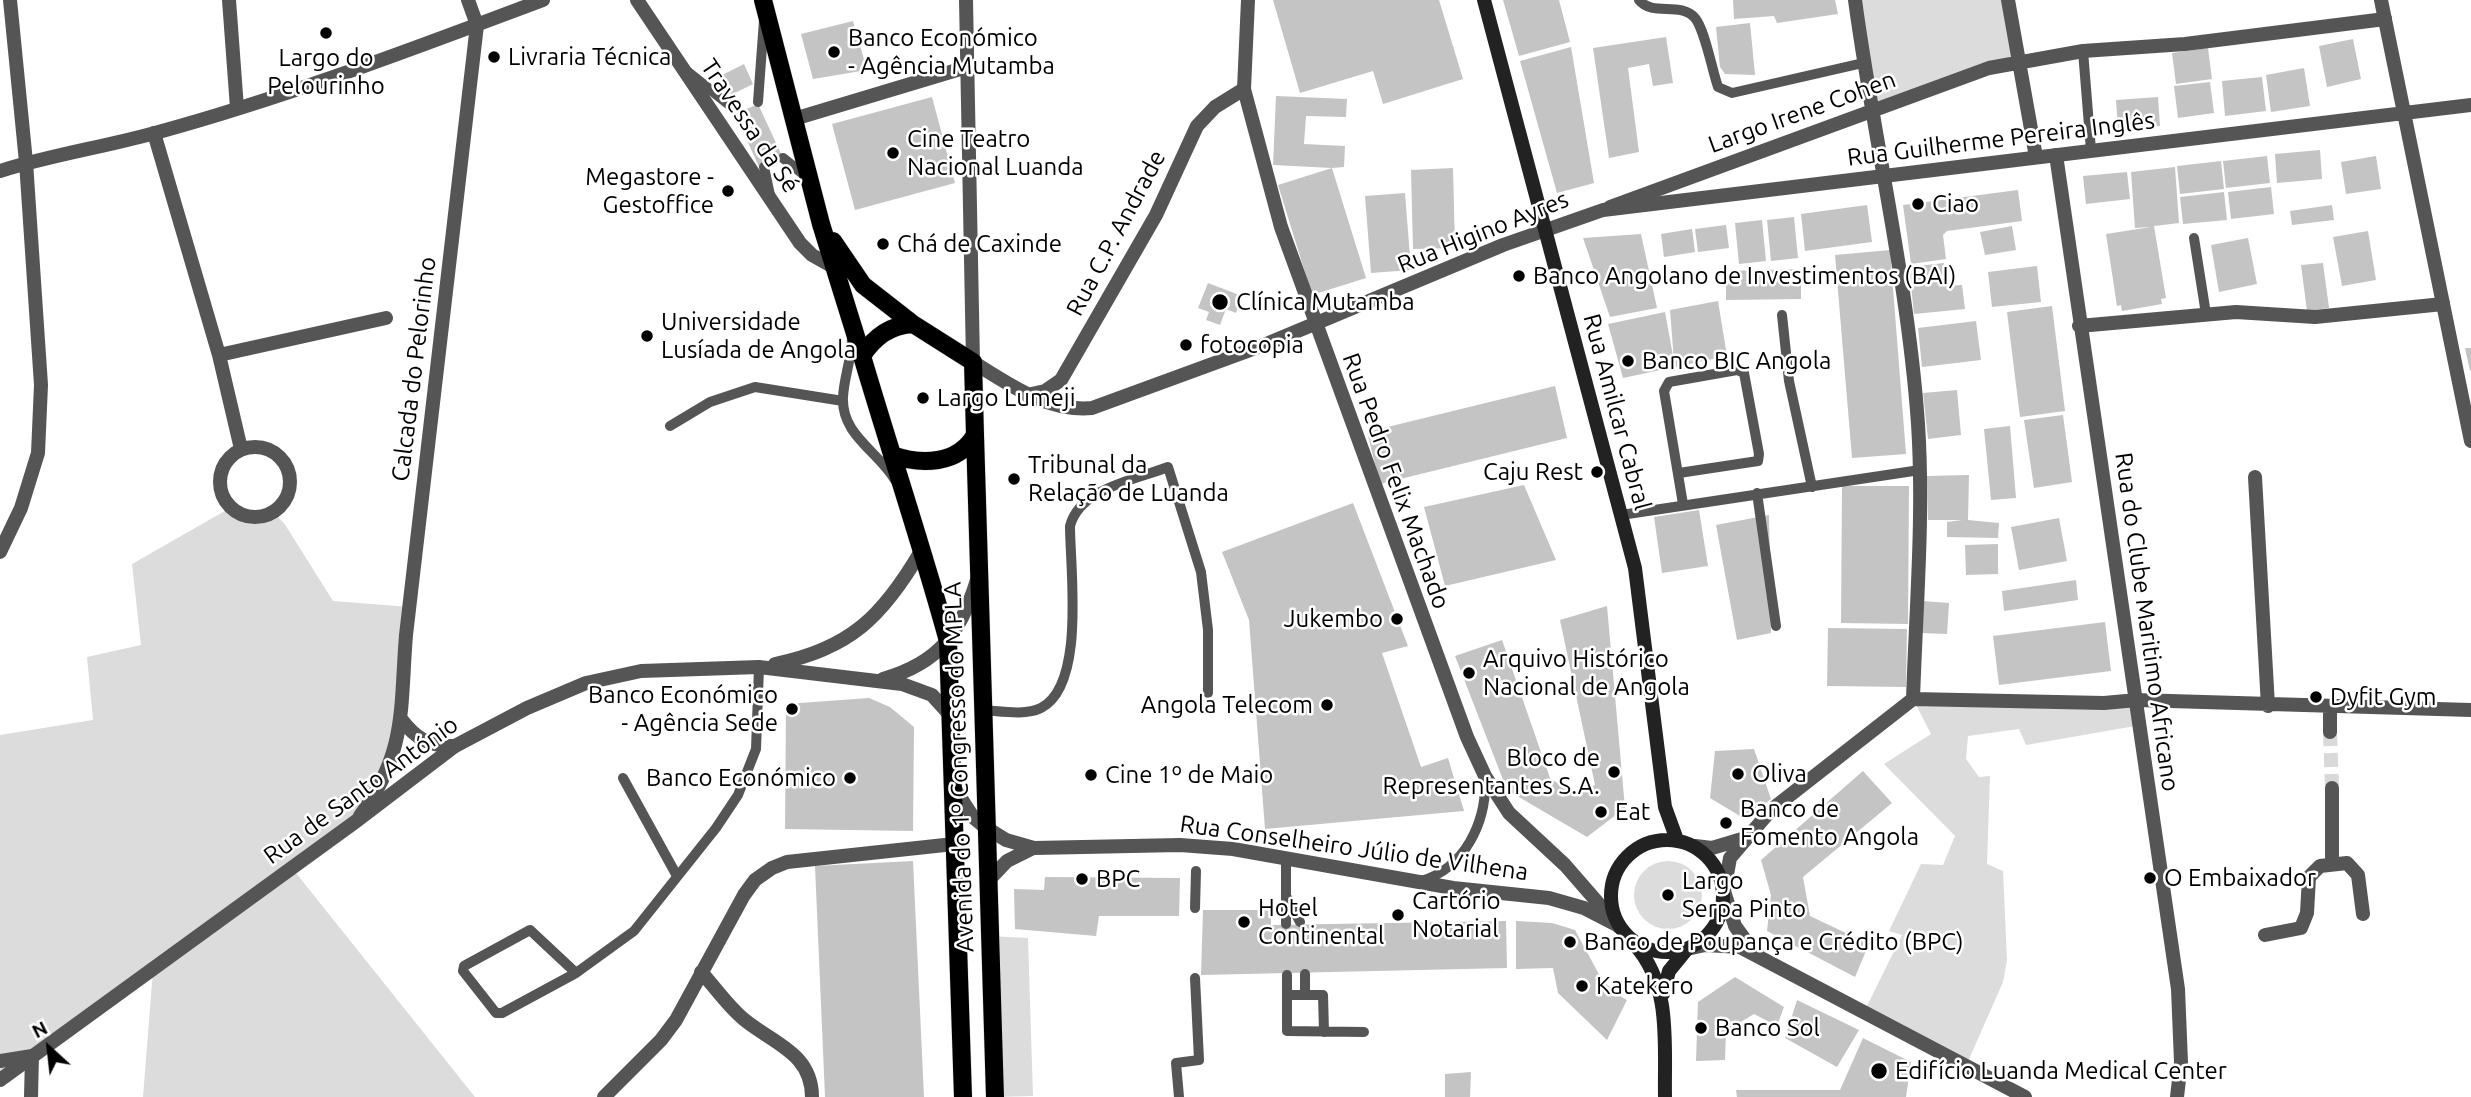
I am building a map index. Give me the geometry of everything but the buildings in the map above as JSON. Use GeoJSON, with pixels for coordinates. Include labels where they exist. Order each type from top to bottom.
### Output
{"type":"FeatureCollection","features":[{"type":"Feature","properties":{"kind":"main road","name":"Rua Amilcar Cabral"},"geometry":{"type":"LineString","coordinates":[[1484,0],[1635,568],[1665,807],[1677,840]]}},
{"type":"Feature","properties":{"kind":"main road"},"geometry":{"type":"LineString","coordinates":[[764,5],[821,224],[892,455],[914,462],[945,459],[959,452],[975,435],[973,362],[913,324],[863,285],[821,224]]}},
{"type":"Feature","properties":{"kind":"main road"},"geometry":{"type":"LineString","coordinates":[[862,356],[869,345],[886,332],[913,324]]}},
{"type":"Feature","properties":{"kind":"main road","name":"Avenida do 1º Congresso do MPLA"},"geometry":{"type":"LineString","coordinates":[[975,435],[995,1097]]}},
{"type":"Feature","properties":{"kind":"main road","name":"Avenida do 1º Congresso do MPLA"},"geometry":{"type":"LineString","coordinates":[[892,455],[948,641],[963,1097]]}},
{"type":"Feature","properties":{"kind":"main road"},"geometry":{"type":"LineString","coordinates":[[1632,941],[1649,950],[1668,953],[1687,949],[1703,940],[1715,926],[1722,909],[1724,891],[1720,875],[1709,857],[1695,846],[1677,840],[1659,839],[1642,845],[1626,856],[1615,872],[1610,891],[1611,910],[1619,927],[1648,959],[1658,979],[1662,999],[1665,1097]]}},
{"type":"Feature","properties":{"kind":"main road"},"geometry":{"type":"LineString","coordinates":[[1662,999],[1669,971],[1687,949]]}},
{"type":"Feature","properties":{"kind":"street"},"geometry":{"type":"LineString","coordinates":[[0,552],[21,508],[38,453],[41,385],[26,162],[10,0]]}},
{"type":"Feature","properties":{"kind":"street"},"geometry":{"type":"LineString","coordinates":[[229,0],[237,108]]}},
{"type":"Feature","properties":{"kind":"street"},"geometry":{"type":"LineString","coordinates":[[468,0],[477,25]]}},
{"type":"Feature","properties":{"kind":"street"},"geometry":{"type":"LineString","coordinates":[[0,171],[26,162],[154,133],[237,108],[392,57],[543,0]]}},
{"type":"Feature","properties":{"kind":"street","name":"Travessa da Sé"},"geometry":{"type":"LineString","coordinates":[[637,0],[800,243],[812,255],[835,268]]}},
{"type":"Feature","properties":{"kind":"street"},"geometry":{"type":"LineString","coordinates":[[965,0],[973,362]]}},
{"type":"Feature","properties":{"kind":"street","name":"Rua Pedro Felix Machado"},"geometry":{"type":"LineString","coordinates":[[1248,0],[1244,89],[1281,227],[1314,325],[1462,724],[1485,776],[1509,813],[1564,865],[1619,927]]}},
{"type":"Feature","properties":{"kind":"street"},"geometry":{"type":"LineString","coordinates":[[1855,0],[1906,325],[1920,470],[1913,699]]}},
{"type":"Feature","properties":{"kind":"street"},"geometry":{"type":"LineString","coordinates":[[2008,0],[2036,157]]}},
{"type":"Feature","properties":{"kind":"street"},"geometry":{"type":"LineString","coordinates":[[2381,0],[2471,441]]}},
{"type":"Feature","properties":{"kind":"street","name":"Largo Irene Cohen"},"geometry":{"type":"LineString","coordinates":[[1602,209],[1989,68],[2083,51],[2185,44],[2385,19]]}},
{"type":"Feature","properties":{"kind":"street","name":"Calcada do Pelorinho"},"geometry":{"type":"LineString","coordinates":[[355,822],[386,778],[398,745],[406,635],[477,25]]}},
{"type":"Feature","properties":{"kind":"street"},"geometry":{"type":"LineString","coordinates":[[794,119],[967,67]]}},
{"type":"Feature","properties":{"kind":"street","name":"Rua C.P. Andrade"},"geometry":{"type":"LineString","coordinates":[[1027,395],[1045,391],[1061,380],[1156,215],[1196,126],[1214,107],[1244,89]]}},
{"type":"Feature","properties":{"kind":"street","name":"Rua Guilherme Pereira Inglês"},"geometry":{"type":"LineString","coordinates":[[1602,209],[2471,105]]}},
{"type":"Feature","properties":{"kind":"street"},"geometry":{"type":"LineString","coordinates":[[154,133],[219,355],[241,449]]}},
{"type":"Feature","properties":{"kind":"street","name":"Rua do Clube Maritimo Africano"},"geometry":{"type":"LineString","coordinates":[[2056,155],[2178,989],[2181,1062],[2177,1097]]}},
{"type":"Feature","properties":{"kind":"street","name":"Rua Higino Ayres"},"geometry":{"type":"LineString","coordinates":[[973,362],[1027,395],[1076,409],[1092,408],[1314,325],[1546,229],[1602,209]]}},
{"type":"Feature","properties":{"kind":"street"},"geometry":{"type":"LineString","coordinates":[[2079,326],[2258,312],[2315,317],[2443,304]]}},
{"type":"Feature","properties":{"kind":"street"},"geometry":{"type":"LineString","coordinates":[[219,355],[386,318]]}},
{"type":"Feature","properties":{"kind":"street"},"geometry":{"type":"LineString","coordinates":[[264,448],[283,461],[289,471],[288,494],[273,512],[262,517],[239,514],[223,498],[219,475],[223,464],[241,449],[264,448]]}},
{"type":"Feature","properties":{"kind":"street"},"geometry":{"type":"LineString","coordinates":[[2255,477],[2268,706]]}},
{"type":"Feature","properties":{"kind":"street","name":"Rua de Santo António"},"geometry":{"type":"LineString","coordinates":[[760,667],[816,654],[852,635],[887,604],[920,551]]}},
{"type":"Feature","properties":{"kind":"street","name":"Rua de Santo António"},"geometry":{"type":"LineString","coordinates":[[878,680],[912,667],[948,641],[965,617],[978,577]]}},
{"type":"Feature","properties":{"kind":"street","name":"Rua de Santo António"},"geometry":{"type":"LineString","coordinates":[[0,1080],[455,746],[527,708],[586,683],[641,671],[760,667],[878,680],[933,695],[944,704],[950,715]]}},
{"type":"Feature","properties":{"kind":"street"},"geometry":{"type":"LineString","coordinates":[[1757,955],[1735,926],[1724,891],[1730,858],[1771,810],[1913,699],[2104,703],[2137,700],[2330,708],[2471,710]]}},
{"type":"Feature","properties":{"kind":"street"},"geometry":{"type":"LineString","coordinates":[[2330,708],[2330,732]]}},
{"type":"Feature","properties":{"kind":"street"},"geometry":{"type":"LineString","coordinates":[[401,719],[413,734],[426,743],[455,746]]}},
{"type":"Feature","properties":{"kind":"street","name":"Rua Conselheiro Júlio de Vilhena"},"geometry":{"type":"LineString","coordinates":[[952,785],[973,817],[985,827],[1006,840],[1034,848],[1180,845],[1286,858],[1415,882],[1549,898],[1584,908],[1619,927]]}},
{"type":"Feature","properties":{"kind":"street"},"geometry":{"type":"LineString","coordinates":[[2332,788],[2332,864]]}},
{"type":"Feature","properties":{"kind":"street"},"geometry":{"type":"LineString","coordinates":[[1695,846],[1729,845],[1746,837]]}},
{"type":"Feature","properties":{"kind":"street"},"geometry":{"type":"LineString","coordinates":[[604,1097],[661,1040],[755,880],[772,868],[787,862],[954,844]]}},
{"type":"Feature","properties":{"kind":"street","name":"Rua Conselheiro Júlio de Vilhena"},"geometry":{"type":"LineString","coordinates":[[987,882],[1007,861],[1034,848]]}},
{"type":"Feature","properties":{"kind":"street"},"geometry":{"type":"LineString","coordinates":[[2264,935],[2301,928],[2306,913],[2309,877],[2320,866],[2347,863],[2354,869],[2363,914]]}},
{"type":"Feature","properties":{"kind":"street"},"geometry":{"type":"LineString","coordinates":[[1687,949],[1721,944],[1740,947],[2025,1097]]}},
{"type":"Feature","properties":{"kind":"street"},"geometry":{"type":"LineString","coordinates":[[701,972],[747,1022],[793,1052],[808,1074],[812,1097]]}},
{"type":"Feature","properties":{"kind":"street"},"geometry":{"type":"LineString","coordinates":[[0,1061],[32,1056],[31,1097]]}},
{"type":"Feature","properties":{"kind":"lane"},"geometry":{"type":"LineString","coordinates":[[1639,0],[1651,9],[1687,12],[1697,20],[1718,87],[1724,92],[1732,93],[1863,63]]}},
{"type":"Feature","properties":{"kind":"lane"},"geometry":{"type":"LineString","coordinates":[[758,102],[764,5]]}},
{"type":"Feature","properties":{"kind":"lane"},"geometry":{"type":"LineString","coordinates":[[2083,51],[2091,150]]}},
{"type":"Feature","properties":{"kind":"lane"},"geometry":{"type":"LineString","coordinates":[[685,70],[737,111]]}},
{"type":"Feature","properties":{"kind":"lane"},"geometry":{"type":"LineString","coordinates":[[783,158],[810,179]]}},
{"type":"Feature","properties":{"kind":"lane"},"geometry":{"type":"LineString","coordinates":[[764,167],[770,198]]}},
{"type":"Feature","properties":{"kind":"lane"},"geometry":{"type":"LineString","coordinates":[[2194,238],[2206,314]]}},
{"type":"Feature","properties":{"kind":"lane"},"geometry":{"type":"LineString","coordinates":[[848,310],[852,349],[844,388],[844,415],[857,437],[893,476],[904,498]]}},
{"type":"Feature","properties":{"kind":"lane"},"geometry":{"type":"LineString","coordinates":[[1782,315],[1789,380],[1812,487]]}},
{"type":"Feature","properties":{"kind":"lane"},"geometry":{"type":"LineString","coordinates":[[844,388],[862,356]]}},
{"type":"Feature","properties":{"kind":"lane"},"geometry":{"type":"LineString","coordinates":[[1679,473],[1758,461],[1744,373],[1737,370],[1669,382],[1664,391],[1683,504]]}},
{"type":"Feature","properties":{"kind":"lane"},"geometry":{"type":"LineString","coordinates":[[670,426],[710,402],[755,387],[843,401]]}},
{"type":"Feature","properties":{"kind":"lane"},"geometry":{"type":"LineString","coordinates":[[857,437],[892,455]]}},
{"type":"Feature","properties":{"kind":"lane"},"geometry":{"type":"LineString","coordinates":[[982,710],[1022,712],[1039,709],[1058,692],[1069,664],[1072,619],[1070,526],[1073,514],[1090,497],[1168,467],[1201,572],[1208,630],[1208,693]]}},
{"type":"Feature","properties":{"kind":"lane"},"geometry":{"type":"LineString","coordinates":[[1621,515],[1920,470]]}},
{"type":"Feature","properties":{"kind":"lane"},"geometry":{"type":"LineString","coordinates":[[1757,493],[1776,626]]}},
{"type":"Feature","properties":{"kind":"lane"},"geometry":{"type":"LineString","coordinates":[[576,973],[530,930],[464,966],[463,971],[496,1013],[502,1013],[576,973],[634,931],[716,828],[749,771],[756,748],[760,718],[760,667]]}},
{"type":"Feature","properties":{"kind":"lane"},"geometry":{"type":"LineString","coordinates":[[1415,882],[1450,867],[1471,840],[1483,810],[1485,776]]}},
{"type":"Feature","properties":{"kind":"lane"},"geometry":{"type":"LineString","coordinates":[[623,778],[677,876]]}},
{"type":"Feature","properties":{"kind":"lane"},"geometry":{"type":"LineString","coordinates":[[1286,858],[1286,923]]}},
{"type":"Feature","properties":{"kind":"lane"},"geometry":{"type":"LineString","coordinates":[[1195,908],[1196,871]]}},
{"type":"Feature","properties":{"kind":"lane"},"geometry":{"type":"LineString","coordinates":[[1286,897],[1300,922]]}},
{"type":"Feature","properties":{"kind":"lane"},"geometry":{"type":"LineString","coordinates":[[1305,974],[1305,995]]}},
{"type":"Feature","properties":{"kind":"lane"},"geometry":{"type":"LineString","coordinates":[[1287,975],[1287,1031],[1364,1032]]}},
{"type":"Feature","properties":{"kind":"lane"},"geometry":{"type":"LineString","coordinates":[[1179,1097],[1176,1063],[1199,1060],[1195,978]]}},
{"type":"Feature","properties":{"kind":"lane"},"geometry":{"type":"LineString","coordinates":[[1287,995],[1323,995],[1324,1032]]}},
{"type":"Feature","properties":{"kind":"shaded area"},"geometry":{"type":"Polygon","coordinates":[[[1855,0],[2008,0],[2019,63],[1873,110],[1855,0]]]}},
{"type":"Feature","properties":{"kind":"shaded area"},"geometry":{"type":"Polygon","coordinates":[[[230,508],[250,517],[273,512],[284,523],[333,601],[410,607],[401,719],[375,796],[292,868],[475,1097],[143,1097],[153,970],[0,1080],[0,735],[93,720],[87,657],[141,645],[132,564],[230,508]]]}},
{"type":"Feature","properties":{"kind":"shaded area"},"geometry":{"type":"Polygon","coordinates":[[[1913,699],[2137,700],[2141,725],[2026,745],[2019,729],[1968,736],[1966,759],[1979,777],[1990,776],[1987,864],[2003,871],[2007,960],[2003,982],[1966,1066],[1864,1012],[1902,935],[1889,931],[1921,864],[1943,865],[1955,836],[1884,764],[1931,734],[1913,699]]]}},
{"type":"Feature","properties":{"kind":"shaded area"},"geometry":{"type":"Polygon","coordinates":[[[1668,861],[1681,864],[1692,871],[1699,882],[1702,895],[1699,908],[1692,919],[1681,926],[1668,929],[1655,926],[1644,919],[1637,908],[1634,895],[1637,882],[1644,871],[1655,864],[1668,861]]]}},
{"type":"Feature","properties":{"kind":"shaded area"},"geometry":{"type":"Polygon","coordinates":[[[989,936],[1028,938],[1033,1096],[995,1097],[989,936]]]}},
{"type":"Feature","properties":{"kind":"tunnel"},"geometry":{"type":"LineString","coordinates":[[2330,732],[2332,788]]}},
{"type":"Feature","properties":{"kind":"place","name":"Largo do Pelourinho"},"geometry":{"type":"Point","coordinates":[326,33]}},
{"type":"Feature","properties":{"kind":"place","name":"Banco Económico - Agência Mutamba"},"geometry":{"type":"Point","coordinates":[834,52]}},
{"type":"Feature","properties":{"kind":"place","name":"Livraria Técnica"},"geometry":{"type":"Point","coordinates":[494,57]}},
{"type":"Feature","properties":{"kind":"place","name":"Cine Teatro Nacional Luanda"},"geometry":{"type":"Point","coordinates":[893,153]}},
{"type":"Feature","properties":{"kind":"place","name":"Megastore - Gestoffice"},"geometry":{"type":"Point","coordinates":[728,191]}},
{"type":"Feature","properties":{"kind":"place","name":"Ciao"},"geometry":{"type":"Point","coordinates":[1918,204]}},
{"type":"Feature","properties":{"kind":"place","name":"Chá de Caxinde"},"geometry":{"type":"Point","coordinates":[883,244]}},
{"type":"Feature","properties":{"kind":"place","name":"Banco Angolano de Investimentos (BAI)"},"geometry":{"type":"Point","coordinates":[1519,276]}},
{"type":"Feature","properties":{"kind":"place","name":"Clínica Mutamba"},"geometry":{"type":"Point","coordinates":[1220,302]}},
{"type":"Feature","properties":{"kind":"place","name":"Universidade Lusíada de Angola"},"geometry":{"type":"Point","coordinates":[647,336]}},
{"type":"Feature","properties":{"kind":"place","name":"fotocopia"},"geometry":{"type":"Point","coordinates":[1186,345]}},
{"type":"Feature","properties":{"kind":"place","name":"Banco BIC Angola"},"geometry":{"type":"Point","coordinates":[1628,361]}},
{"type":"Feature","properties":{"kind":"place","name":"Largo Lumeji"},"geometry":{"type":"Point","coordinates":[923,398]}},
{"type":"Feature","properties":{"kind":"place","name":"Caju Rest"},"geometry":{"type":"Point","coordinates":[1597,472]}},
{"type":"Feature","properties":{"kind":"place","name":"Tribunal da Relação de Luanda"},"geometry":{"type":"Point","coordinates":[1014,479]}},
{"type":"Feature","properties":{"kind":"place","name":"Jukembo"},"geometry":{"type":"Point","coordinates":[1397,619]}},
{"type":"Feature","properties":{"kind":"place","name":"Arquivo Histórico Nacional de Angola"},"geometry":{"type":"Point","coordinates":[1469,673]}},
{"type":"Feature","properties":{"kind":"place","name":"Dyfit Gym"},"geometry":{"type":"Point","coordinates":[2316,697]}},
{"type":"Feature","properties":{"kind":"place","name":"Angola Telecom"},"geometry":{"type":"Point","coordinates":[1327,705]}},
{"type":"Feature","properties":{"kind":"place","name":"Banco Económico - Agência Sede"},"geometry":{"type":"Point","coordinates":[792,709]}},
{"type":"Feature","properties":{"kind":"place","name":"Bloco de Representantes S.A."},"geometry":{"type":"Point","coordinates":[1614,772]}},
{"type":"Feature","properties":{"kind":"place","name":"Oliva"},"geometry":{"type":"Point","coordinates":[1738,774]}},
{"type":"Feature","properties":{"kind":"place","name":"Cine 1º de Maio"},"geometry":{"type":"Point","coordinates":[1091,775]}},
{"type":"Feature","properties":{"kind":"place","name":"Banco Económico"},"geometry":{"type":"Point","coordinates":[850,778]}},
{"type":"Feature","properties":{"kind":"place","name":"Eat"},"geometry":{"type":"Point","coordinates":[1601,812]}},
{"type":"Feature","properties":{"kind":"place","name":"Banco de Fomento Angola"},"geometry":{"type":"Point","coordinates":[1726,823]}},
{"type":"Feature","properties":{"kind":"place","name":"O Embaixador"},"geometry":{"type":"Point","coordinates":[2150,878]}},
{"type":"Feature","properties":{"kind":"place","name":"BPC"},"geometry":{"type":"Point","coordinates":[1082,879]}},
{"type":"Feature","properties":{"kind":"place","name":"Largo Serpa Pinto"},"geometry":{"type":"Point","coordinates":[1668,895]}},
{"type":"Feature","properties":{"kind":"place","name":"Cartório Notarial"},"geometry":{"type":"Point","coordinates":[1398,915]}},
{"type":"Feature","properties":{"kind":"place","name":"Hotel Continental"},"geometry":{"type":"Point","coordinates":[1244,922]}},
{"type":"Feature","properties":{"kind":"place","name":"Banco de Poupança e Crédito (BPC)"},"geometry":{"type":"Point","coordinates":[1570,942]}},
{"type":"Feature","properties":{"kind":"place","name":"Katekero"},"geometry":{"type":"Point","coordinates":[1582,986]}},
{"type":"Feature","properties":{"kind":"place","name":"Banco Sol"},"geometry":{"type":"Point","coordinates":[1701,1028]}},
{"type":"Feature","properties":{"kind":"place","name":"Edifício Luanda Medical Center"},"geometry":{"type":"Point","coordinates":[1879,1071]}}]}
